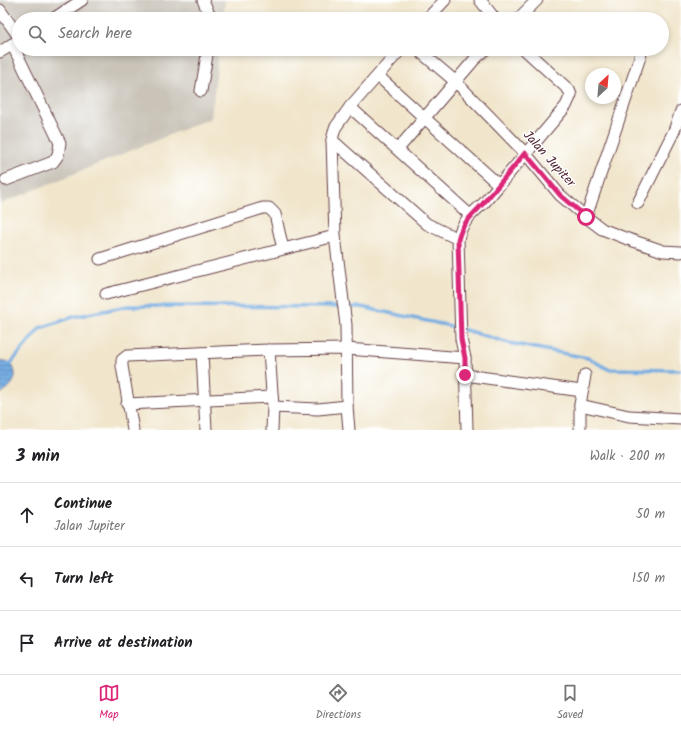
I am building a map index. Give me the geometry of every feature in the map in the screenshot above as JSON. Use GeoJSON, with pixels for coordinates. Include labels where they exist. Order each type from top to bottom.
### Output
{"type":"FeatureCollection","features":[{"type":"Feature","properties":{"kind":"street"},"geometry":{"type":"LineString","coordinates":[[64,12],[82,0]]}},
{"type":"Feature","properties":{"kind":"street"},"geometry":{"type":"LineString","coordinates":[[202,0],[208,12]]}},
{"type":"Feature","properties":{"kind":"street"},"geometry":{"type":"LineString","coordinates":[[434,12],[445,0]]}},
{"type":"Feature","properties":{"kind":"street"},"geometry":{"type":"LineString","coordinates":[[480,0],[489,12]]}},
{"type":"Feature","properties":{"kind":"street"},"geometry":{"type":"LineString","coordinates":[[525,12],[537,0]]}},
{"type":"Feature","properties":{"kind":"street"},"geometry":{"type":"LineString","coordinates":[[0,10],[12,32]]}},
{"type":"Feature","properties":{"kind":"street"},"geometry":{"type":"LineString","coordinates":[[0,52],[12,44]]}},
{"type":"Feature","properties":{"kind":"street"},"geometry":{"type":"LineString","coordinates":[[6,180],[53,162],[58,155],[60,143],[23,56]]}},
{"type":"Feature","properties":{"kind":"street"},"geometry":{"type":"LineString","coordinates":[[201,91],[207,56]]}},
{"type":"Feature","properties":{"kind":"street"},"geometry":{"type":"LineString","coordinates":[[349,430],[347,406],[345,301],[335,236],[332,140],[334,128],[350,107],[395,56]]}},
{"type":"Feature","properties":{"kind":"street","name":"Jalan Jupiter"},"geometry":{"type":"LineString","coordinates":[[425,56],[456,82],[525,153],[560,195],[586,217],[602,229],[625,238],[663,251],[680,251]]}},
{"type":"Feature","properties":{"kind":"street"},"geometry":{"type":"LineString","coordinates":[[398,149],[478,56]]}},
{"type":"Feature","properties":{"kind":"street"},"geometry":{"type":"LineString","coordinates":[[467,430],[465,358],[461,339],[460,320],[458,240],[463,224],[470,215],[484,203],[566,106],[571,95],[569,90],[532,56]]}},
{"type":"Feature","properties":{"kind":"street"},"geometry":{"type":"LineString","coordinates":[[586,217],[640,56]]}},
{"type":"Feature","properties":{"kind":"street"},"geometry":{"type":"LineString","coordinates":[[378,76],[499,185]]}},
{"type":"Feature","properties":{"kind":"street"},"geometry":{"type":"LineString","coordinates":[[350,107],[470,215]]}},
{"type":"Feature","properties":{"kind":"street"},"geometry":{"type":"LineString","coordinates":[[638,203],[674,131],[681,111]]}},
{"type":"Feature","properties":{"kind":"street"},"geometry":{"type":"LineString","coordinates":[[332,140],[427,224],[458,240]]}},
{"type":"Feature","properties":{"kind":"street"},"geometry":{"type":"LineString","coordinates":[[100,260],[263,208],[269,208],[275,214],[283,249]]}},
{"type":"Feature","properties":{"kind":"street"},"geometry":{"type":"LineString","coordinates":[[106,294],[335,236]]}},
{"type":"Feature","properties":{"kind":"street"},"geometry":{"type":"LineString","coordinates":[[133,430],[127,404],[122,366],[124,357],[269,350],[347,349],[465,358]]}},
{"type":"Feature","properties":{"kind":"street"},"geometry":{"type":"LineString","coordinates":[[269,350],[273,402],[272,430]]}},
{"type":"Feature","properties":{"kind":"street"},"geometry":{"type":"LineString","coordinates":[[202,353],[206,430]]}},
{"type":"Feature","properties":{"kind":"street"},"geometry":{"type":"LineString","coordinates":[[465,375],[582,391]]}},
{"type":"Feature","properties":{"kind":"street"},"geometry":{"type":"LineString","coordinates":[[580,430],[580,405],[585,375]]}},
{"type":"Feature","properties":{"kind":"street"},"geometry":{"type":"LineString","coordinates":[[127,404],[205,400],[273,402],[318,409],[347,406]]}},
{"type":"Feature","properties":{"kind":"street"},"geometry":{"type":"LineString","coordinates":[[580,405],[629,416],[681,420]]}},
{"type":"Feature","properties":{"kind":"shaded area"},"geometry":{"type":"Polygon","coordinates":[[[0,0],[225,0],[224,12],[12,12],[12,56],[218,56],[211,118],[0,204],[0,0]]]}},
{"type":"Feature","properties":{"kind":"water"},"geometry":{"type":"Polygon","coordinates":[[[0,360],[11,363],[14,368],[15,377],[12,384],[0,394],[0,360]]]}},
{"type":"Feature","properties":{"kind":"waterway"},"geometry":{"type":"LineString","coordinates":[[11,363],[40,328],[73,317],[128,306],[361,307],[455,327],[509,343],[588,358],[608,369],[681,370]]}},
{"type":"Feature","properties":{"kind":"route"},"geometry":{"type":"LineString","coordinates":[[465,375],[465,358],[461,339],[458,240],[459,232],[463,224],[484,203],[525,153],[560,195],[586,217]]}}]}
